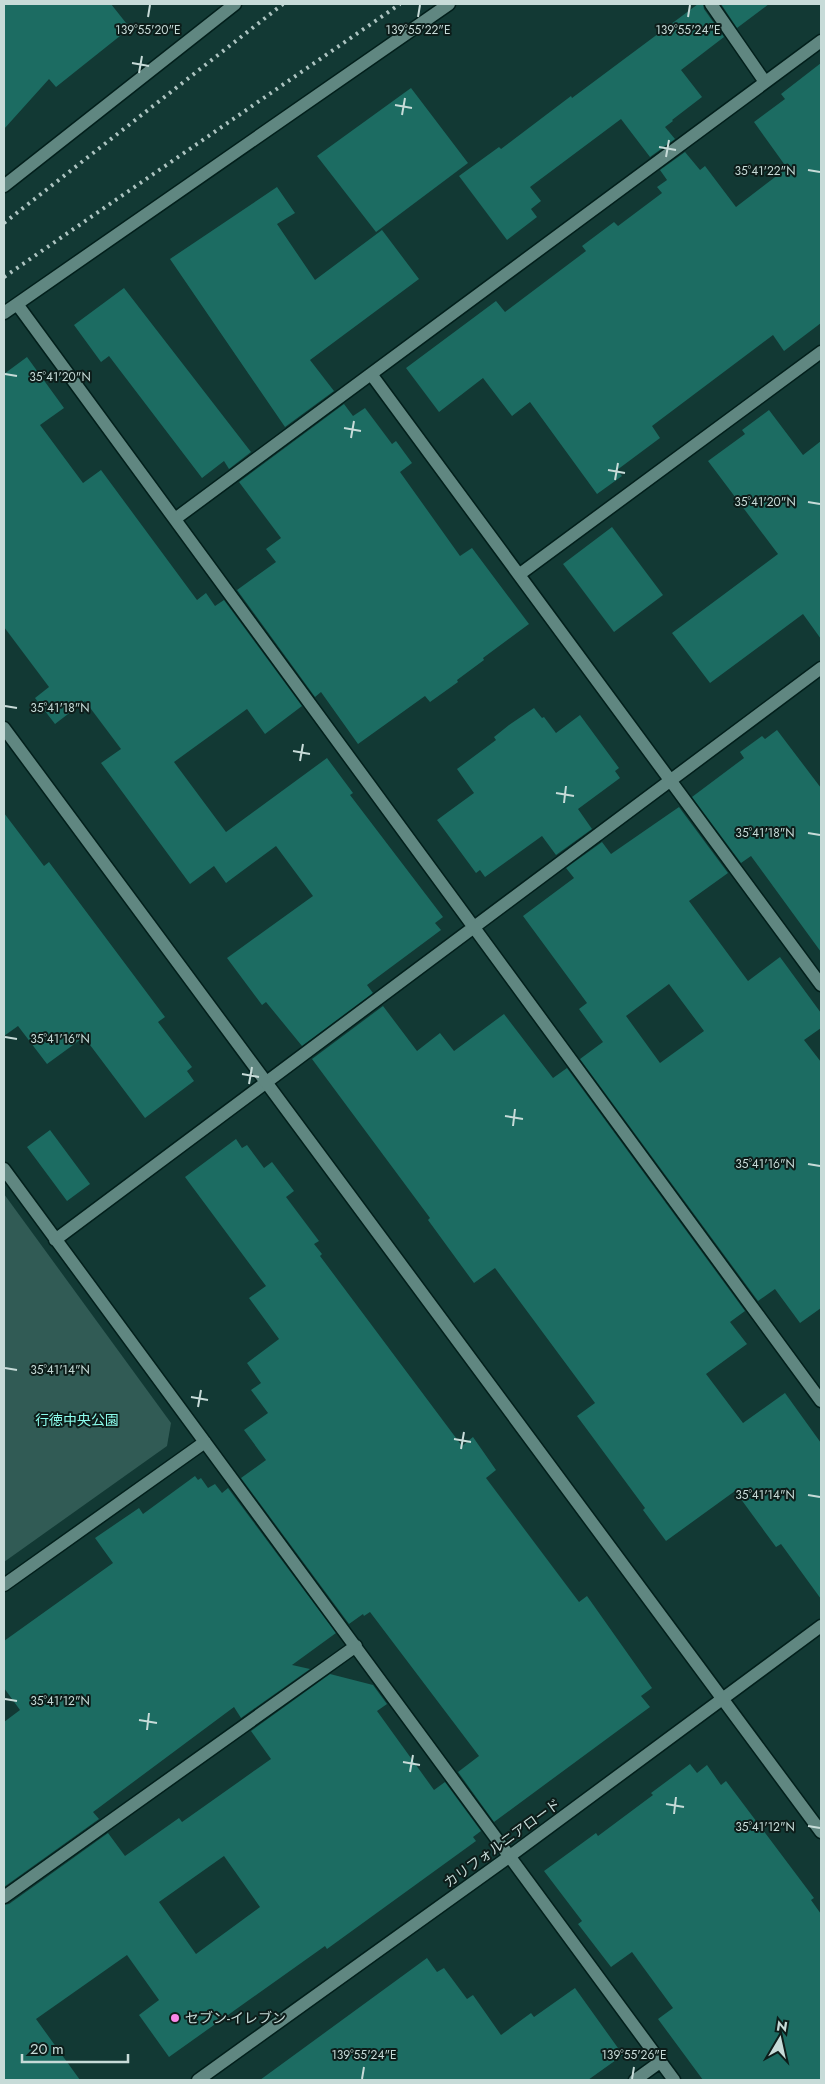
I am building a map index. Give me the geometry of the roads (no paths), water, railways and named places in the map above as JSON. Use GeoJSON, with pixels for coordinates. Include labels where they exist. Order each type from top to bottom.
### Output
{"type":"FeatureCollection","features":[{"type":"Feature","properties":{"kind":"street"},"geometry":{"type":"LineString","coordinates":[[4,186],[235,4]]}},
{"type":"Feature","properties":{"kind":"street"},"geometry":{"type":"LineString","coordinates":[[4,313],[449,4]]}},
{"type":"Feature","properties":{"kind":"street"},"geometry":{"type":"LineString","coordinates":[[710,4],[765,82]]}},
{"type":"Feature","properties":{"kind":"street"},"geometry":{"type":"LineString","coordinates":[[175,519],[821,41]]}},
{"type":"Feature","properties":{"kind":"street"},"geometry":{"type":"LineString","coordinates":[[17,304],[821,1401]]}},
{"type":"Feature","properties":{"kind":"street"},"geometry":{"type":"LineString","coordinates":[[520,574],[821,352]]}},
{"type":"Feature","properties":{"kind":"street"},"geometry":{"type":"LineString","coordinates":[[371,374],[821,985]]}},
{"type":"Feature","properties":{"kind":"street"},"geometry":{"type":"LineString","coordinates":[[55,1240],[821,668]]}},
{"type":"Feature","properties":{"kind":"street"},"geometry":{"type":"LineString","coordinates":[[4,728],[821,1832]]}},
{"type":"Feature","properties":{"kind":"street"},"geometry":{"type":"LineString","coordinates":[[4,1169],[674,2080]]}},
{"type":"Feature","properties":{"kind":"street"},"geometry":{"type":"LineString","coordinates":[[4,1585],[205,1442]]}},
{"type":"Feature","properties":{"kind":"street","name":"カリフォルニアロード"},"geometry":{"type":"LineString","coordinates":[[198,2080],[510,1856],[821,1626]]}},
{"type":"Feature","properties":{"kind":"street"},"geometry":{"type":"LineString","coordinates":[[4,1897],[356,1646]]}},
{"type":"Feature","properties":{"kind":"street"},"geometry":{"type":"LineString","coordinates":[[636,2080],[660,2062]]}},
{"type":"Feature","properties":{"kind":"railway"},"geometry":{"type":"LineString","coordinates":[[4,223],[283,4]]}},
{"type":"Feature","properties":{"kind":"railway"},"geometry":{"type":"LineString","coordinates":[[4,277],[400,4]]}},
{"type":"Feature","properties":{"kind":"place","name":"セブン-イレブン"},"geometry":{"type":"Point","coordinates":[175,2018]}},
{"type":"Feature","properties":{"kind":"park label","name":"行徳中央公園"},"geometry":{"type":"Point","coordinates":[77,1420]}}]}
